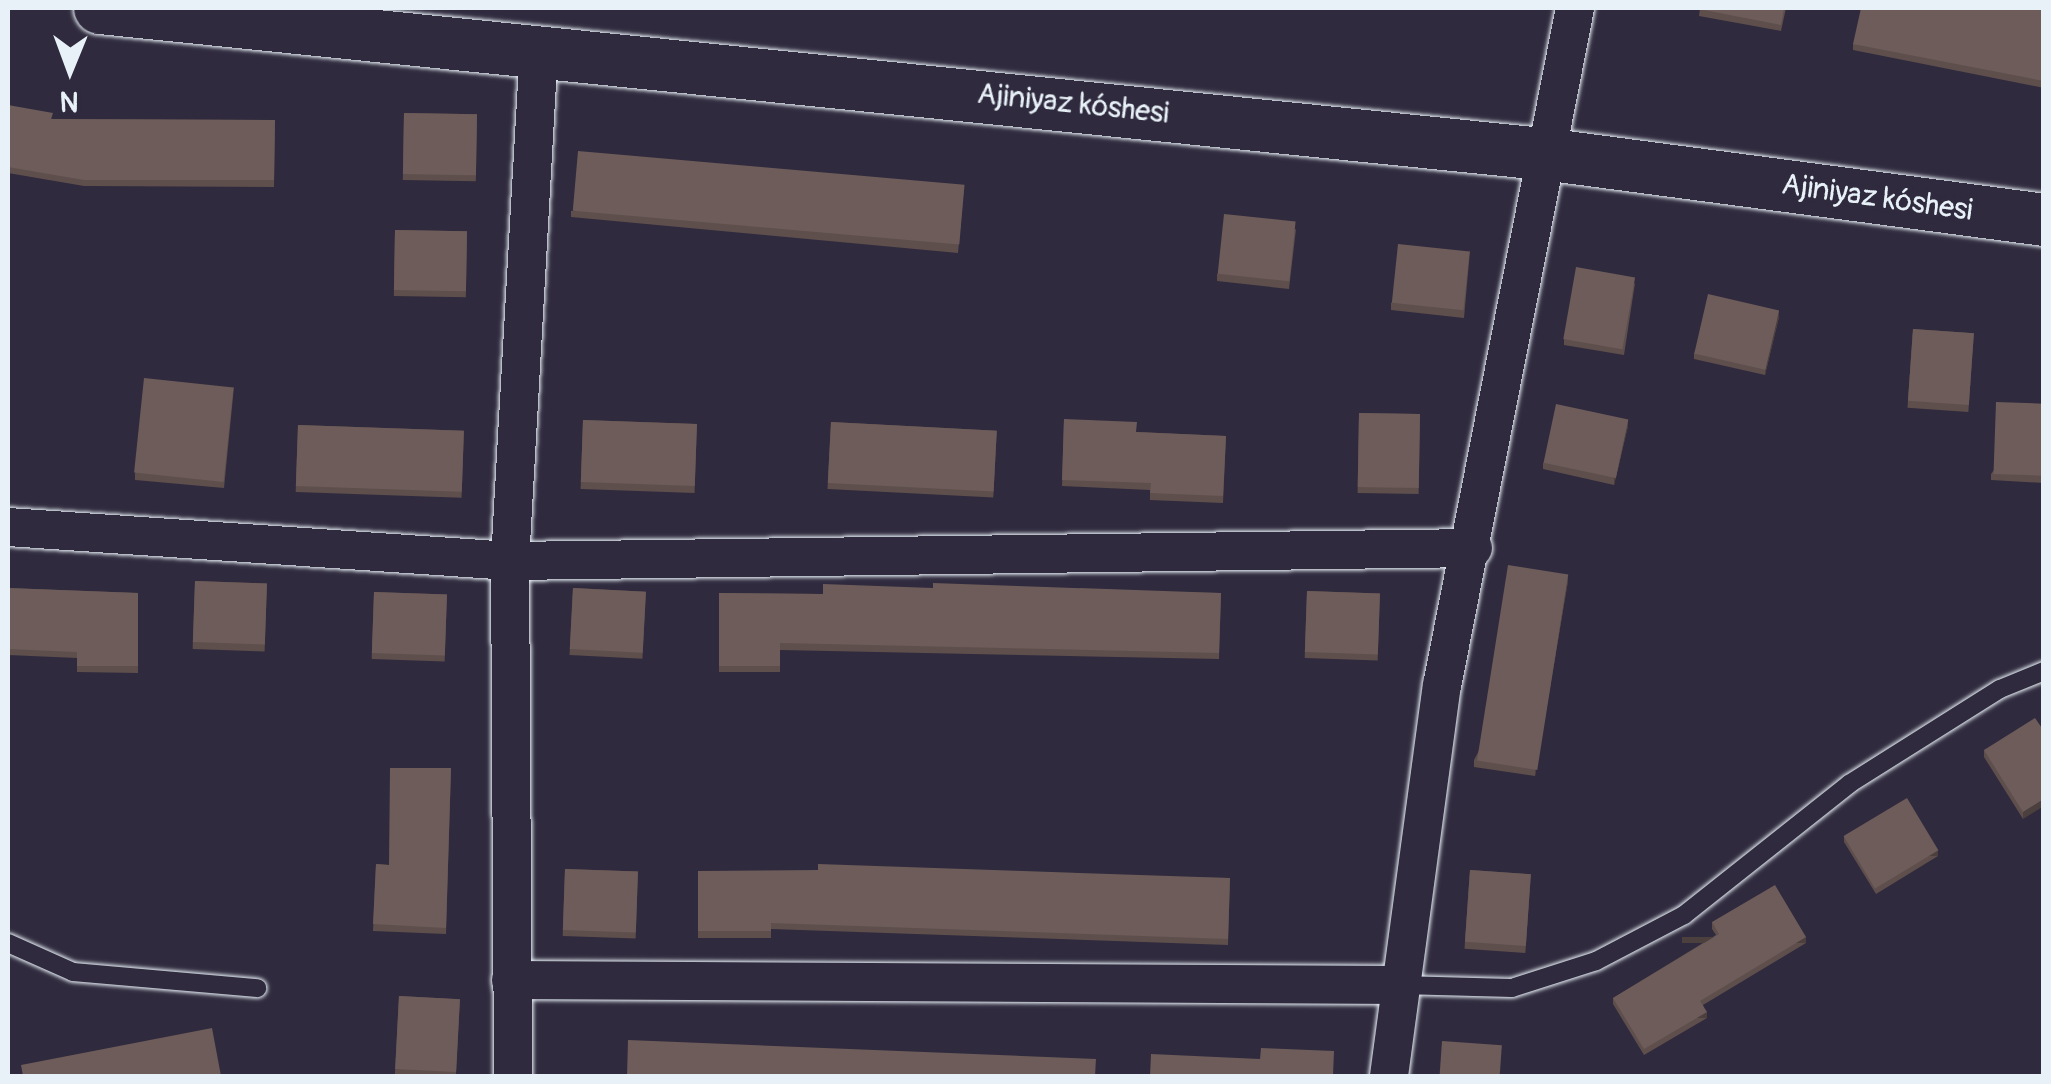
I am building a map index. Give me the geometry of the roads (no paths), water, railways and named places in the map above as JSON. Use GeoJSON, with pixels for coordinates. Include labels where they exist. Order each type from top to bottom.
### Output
{"type":"FeatureCollection","features":[{"type":"Feature","properties":{"kind":"street","name":"Ajiniyaz kóshesi"},"geometry":{"type":"LineString","coordinates":[[100,8],[539,47],[1552,154],[2044,220]]}},
{"type":"Feature","properties":{"kind":"street"},"geometry":{"type":"LineString","coordinates":[[1389,1076],[1442,686],[1552,154],[1575,8]]}},
{"type":"Feature","properties":{"kind":"street"},"geometry":{"type":"LineString","coordinates":[[513,1076],[510,561],[539,47]]}},
{"type":"Feature","properties":{"kind":"street"},"geometry":{"type":"LineString","coordinates":[[8,527],[510,561],[1473,548]]}},
{"type":"Feature","properties":{"kind":"street"},"geometry":{"type":"LineString","coordinates":[[511,980],[1400,985]]}},
{"type":"Feature","properties":{"kind":"lane"},"geometry":{"type":"LineString","coordinates":[[1400,985],[1512,988],[1596,961],[1684,915],[1849,784],[2000,689],[2044,670]]}},
{"type":"Feature","properties":{"kind":"lane"},"geometry":{"type":"LineString","coordinates":[[8,943],[73,972],[257,988]]}}]}
